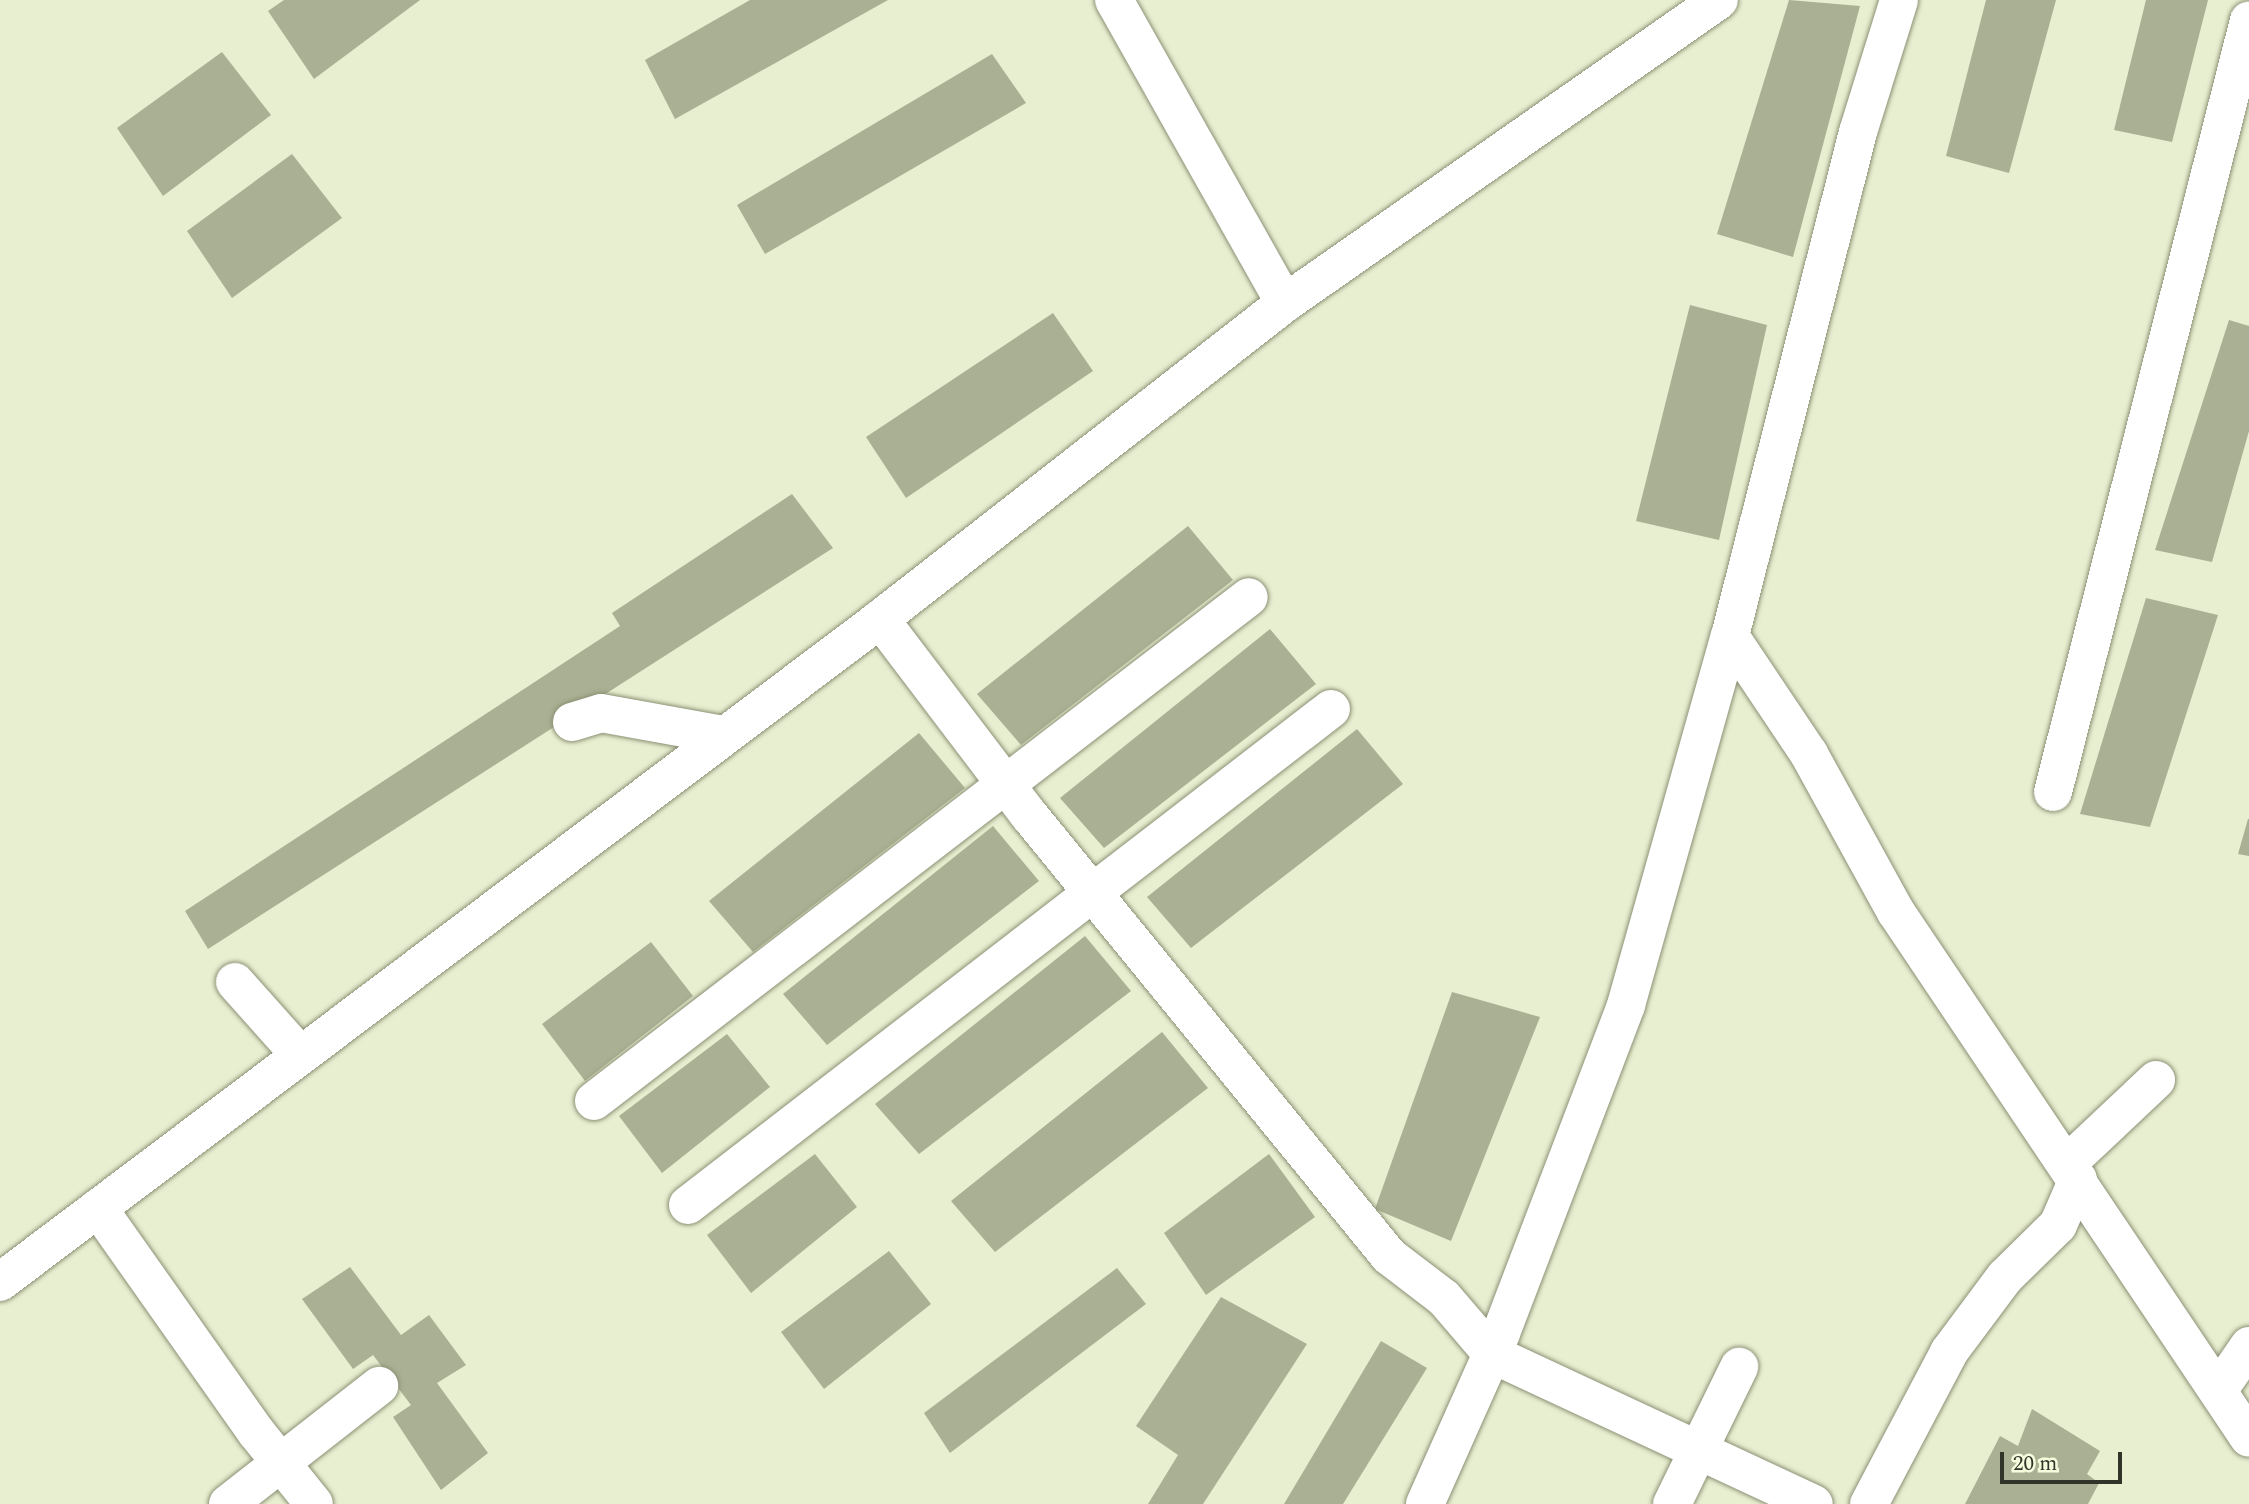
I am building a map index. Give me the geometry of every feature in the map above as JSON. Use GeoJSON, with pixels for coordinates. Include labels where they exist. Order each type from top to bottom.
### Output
{"type":"FeatureCollection","features":[{"type":"Feature","properties":{"kind":"street"},"geometry":{"type":"LineString","coordinates":[[1114,0],[1285,303]]}},
{"type":"Feature","properties":{"kind":"street"},"geometry":{"type":"LineString","coordinates":[[0,1282],[880,619],[1285,303],[1719,0]]}},
{"type":"Feature","properties":{"kind":"street"},"geometry":{"type":"LineString","coordinates":[[1424,1504],[1492,1354],[1626,1005],[1730,636],[1858,132],[1899,0]]}},
{"type":"Feature","properties":{"kind":"street"},"geometry":{"type":"LineString","coordinates":[[2053,792],[2249,20]]}},
{"type":"Feature","properties":{"kind":"street"},"geometry":{"type":"LineString","coordinates":[[594,1101],[1249,597]]}},
{"type":"Feature","properties":{"kind":"street"},"geometry":{"type":"LineString","coordinates":[[880,619],[1093,893],[1389,1256],[1444,1298],[1492,1354],[1814,1504]]}},
{"type":"Feature","properties":{"kind":"street"},"geometry":{"type":"LineString","coordinates":[[1730,636],[1810,754],[1896,912],[2220,1388],[2249,1438]]}},
{"type":"Feature","properties":{"kind":"street"},"geometry":{"type":"LineString","coordinates":[[688,1205],[1331,709]]}},
{"type":"Feature","properties":{"kind":"street"},"geometry":{"type":"LineString","coordinates":[[572,722],[601,713],[672,722],[723,735]]}},
{"type":"Feature","properties":{"kind":"street"},"geometry":{"type":"LineString","coordinates":[[235,982],[300,1055]]}},
{"type":"Feature","properties":{"kind":"street"},"geometry":{"type":"LineString","coordinates":[[1869,1504],[1949,1352],[2005,1277],[2058,1225],[2073,1171],[2156,1080]]}},
{"type":"Feature","properties":{"kind":"street"},"geometry":{"type":"LineString","coordinates":[[97,1208],[314,1504]]}},
{"type":"Feature","properties":{"kind":"street"},"geometry":{"type":"LineString","coordinates":[[2220,1388],[2249,1346]]}},
{"type":"Feature","properties":{"kind":"street"},"geometry":{"type":"LineString","coordinates":[[1672,1504],[1739,1367]]}},
{"type":"Feature","properties":{"kind":"street"},"geometry":{"type":"LineString","coordinates":[[228,1504],[379,1386]]}},
{"type":"Feature","properties":{"kind":"building"},"geometry":{"type":"Polygon","coordinates":[[[284,0],[420,0],[314,79],[268,11],[284,0]]]}},
{"type":"Feature","properties":{"kind":"building"},"geometry":{"type":"Polygon","coordinates":[[[750,0],[888,0],[675,119],[645,60],[750,0]]]}},
{"type":"Feature","properties":{"kind":"building"},"geometry":{"type":"Polygon","coordinates":[[[1789,0],[1860,6],[1793,257],[1717,234],[1789,0]]]}},
{"type":"Feature","properties":{"kind":"building"},"geometry":{"type":"Polygon","coordinates":[[[1986,0],[2056,0],[2009,173],[1946,156],[1986,0]]]}},
{"type":"Feature","properties":{"kind":"building"},"geometry":{"type":"Polygon","coordinates":[[[2146,0],[2208,0],[2172,142],[2114,130],[2146,0]]]}},
{"type":"Feature","properties":{"kind":"building"},"geometry":{"type":"Polygon","coordinates":[[[222,52],[271,115],[163,196],[117,128],[222,52]]]}},
{"type":"Feature","properties":{"kind":"building"},"geometry":{"type":"Polygon","coordinates":[[[992,54],[1026,103],[765,254],[737,205],[992,54]]]}},
{"type":"Feature","properties":{"kind":"building"},"geometry":{"type":"Polygon","coordinates":[[[292,154],[342,218],[232,298],[187,231],[292,154]]]}},
{"type":"Feature","properties":{"kind":"building"},"geometry":{"type":"Polygon","coordinates":[[[1690,305],[1767,325],[1719,540],[1636,521],[1690,305]]]}},
{"type":"Feature","properties":{"kind":"building"},"geometry":{"type":"Polygon","coordinates":[[[1053,313],[1093,371],[906,498],[866,437],[1053,313]]]}},
{"type":"Feature","properties":{"kind":"building"},"geometry":{"type":"Polygon","coordinates":[[[2229,320],[2249,326],[2249,431],[2212,562],[2155,550],[2229,320]]]}},
{"type":"Feature","properties":{"kind":"building"},"geometry":{"type":"Polygon","coordinates":[[[792,494],[833,548],[208,949],[185,911],[620,626],[612,613],[792,494]]]}},
{"type":"Feature","properties":{"kind":"building"},"geometry":{"type":"Polygon","coordinates":[[[1188,526],[1233,580],[1021,745],[977,694],[1188,526]]]}},
{"type":"Feature","properties":{"kind":"building"},"geometry":{"type":"Polygon","coordinates":[[[2146,598],[2218,615],[2150,827],[2080,814],[2146,598]]]}},
{"type":"Feature","properties":{"kind":"building"},"geometry":{"type":"Polygon","coordinates":[[[1270,629],[1316,684],[1104,848],[1060,798],[1270,629]]]}},
{"type":"Feature","properties":{"kind":"building"},"geometry":{"type":"Polygon","coordinates":[[[1357,729],[1403,784],[1191,948],[1147,897],[1357,729]]]}},
{"type":"Feature","properties":{"kind":"building"},"geometry":{"type":"Polygon","coordinates":[[[919,733],[965,788],[753,952],[709,901],[919,733]]]}},
{"type":"Feature","properties":{"kind":"building"},"geometry":{"type":"Polygon","coordinates":[[[2249,819],[2249,856],[2238,854],[2249,819]]]}},
{"type":"Feature","properties":{"kind":"building"},"geometry":{"type":"Polygon","coordinates":[[[993,826],[1039,881],[827,1045],[783,994],[993,826]]]}},
{"type":"Feature","properties":{"kind":"building"},"geometry":{"type":"Polygon","coordinates":[[[1085,936],[1131,991],[919,1154],[875,1104],[1085,936]]]}},
{"type":"Feature","properties":{"kind":"building"},"geometry":{"type":"Polygon","coordinates":[[[651,942],[693,996],[585,1081],[542,1024],[651,942]]]}},
{"type":"Feature","properties":{"kind":"building"},"geometry":{"type":"Polygon","coordinates":[[[1452,992],[1540,1017],[1451,1241],[1375,1209],[1452,992]]]}},
{"type":"Feature","properties":{"kind":"building"},"geometry":{"type":"Polygon","coordinates":[[[1162,1032],[1208,1088],[995,1252],[951,1201],[1162,1032]]]}},
{"type":"Feature","properties":{"kind":"building"},"geometry":{"type":"Polygon","coordinates":[[[727,1034],[770,1087],[662,1173],[619,1116],[727,1034]]]}},
{"type":"Feature","properties":{"kind":"building"},"geometry":{"type":"Polygon","coordinates":[[[815,1154],[857,1207],[751,1293],[707,1235],[815,1154]]]}},
{"type":"Feature","properties":{"kind":"building"},"geometry":{"type":"Polygon","coordinates":[[[1269,1154],[1315,1217],[1206,1295],[1164,1233],[1269,1154]]]}},
{"type":"Feature","properties":{"kind":"building"},"geometry":{"type":"Polygon","coordinates":[[[889,1251],[931,1304],[824,1389],[781,1332],[889,1251]]]}},
{"type":"Feature","properties":{"kind":"building"},"geometry":{"type":"Polygon","coordinates":[[[350,1267],[401,1335],[429,1315],[466,1365],[437,1383],[488,1453],[441,1490],[393,1417],[411,1405],[373,1355],[353,1369],[302,1299],[350,1267]]]}},
{"type":"Feature","properties":{"kind":"building"},"geometry":{"type":"Polygon","coordinates":[[[1117,1268],[1146,1304],[950,1453],[924,1413],[1117,1268]]]}},
{"type":"Feature","properties":{"kind":"building"},"geometry":{"type":"Polygon","coordinates":[[[1221,1297],[1307,1344],[1203,1504],[1148,1504],[1178,1455],[1136,1426],[1221,1297]]]}},
{"type":"Feature","properties":{"kind":"building"},"geometry":{"type":"Polygon","coordinates":[[[1381,1341],[1427,1368],[1343,1504],[1284,1504],[1381,1341]]]}},
{"type":"Feature","properties":{"kind":"building"},"geometry":{"type":"Polygon","coordinates":[[[2032,1409],[2100,1451],[2087,1474],[2099,1483],[2088,1504],[1965,1504],[2000,1436],[2018,1446],[2032,1409]]]}}]}
